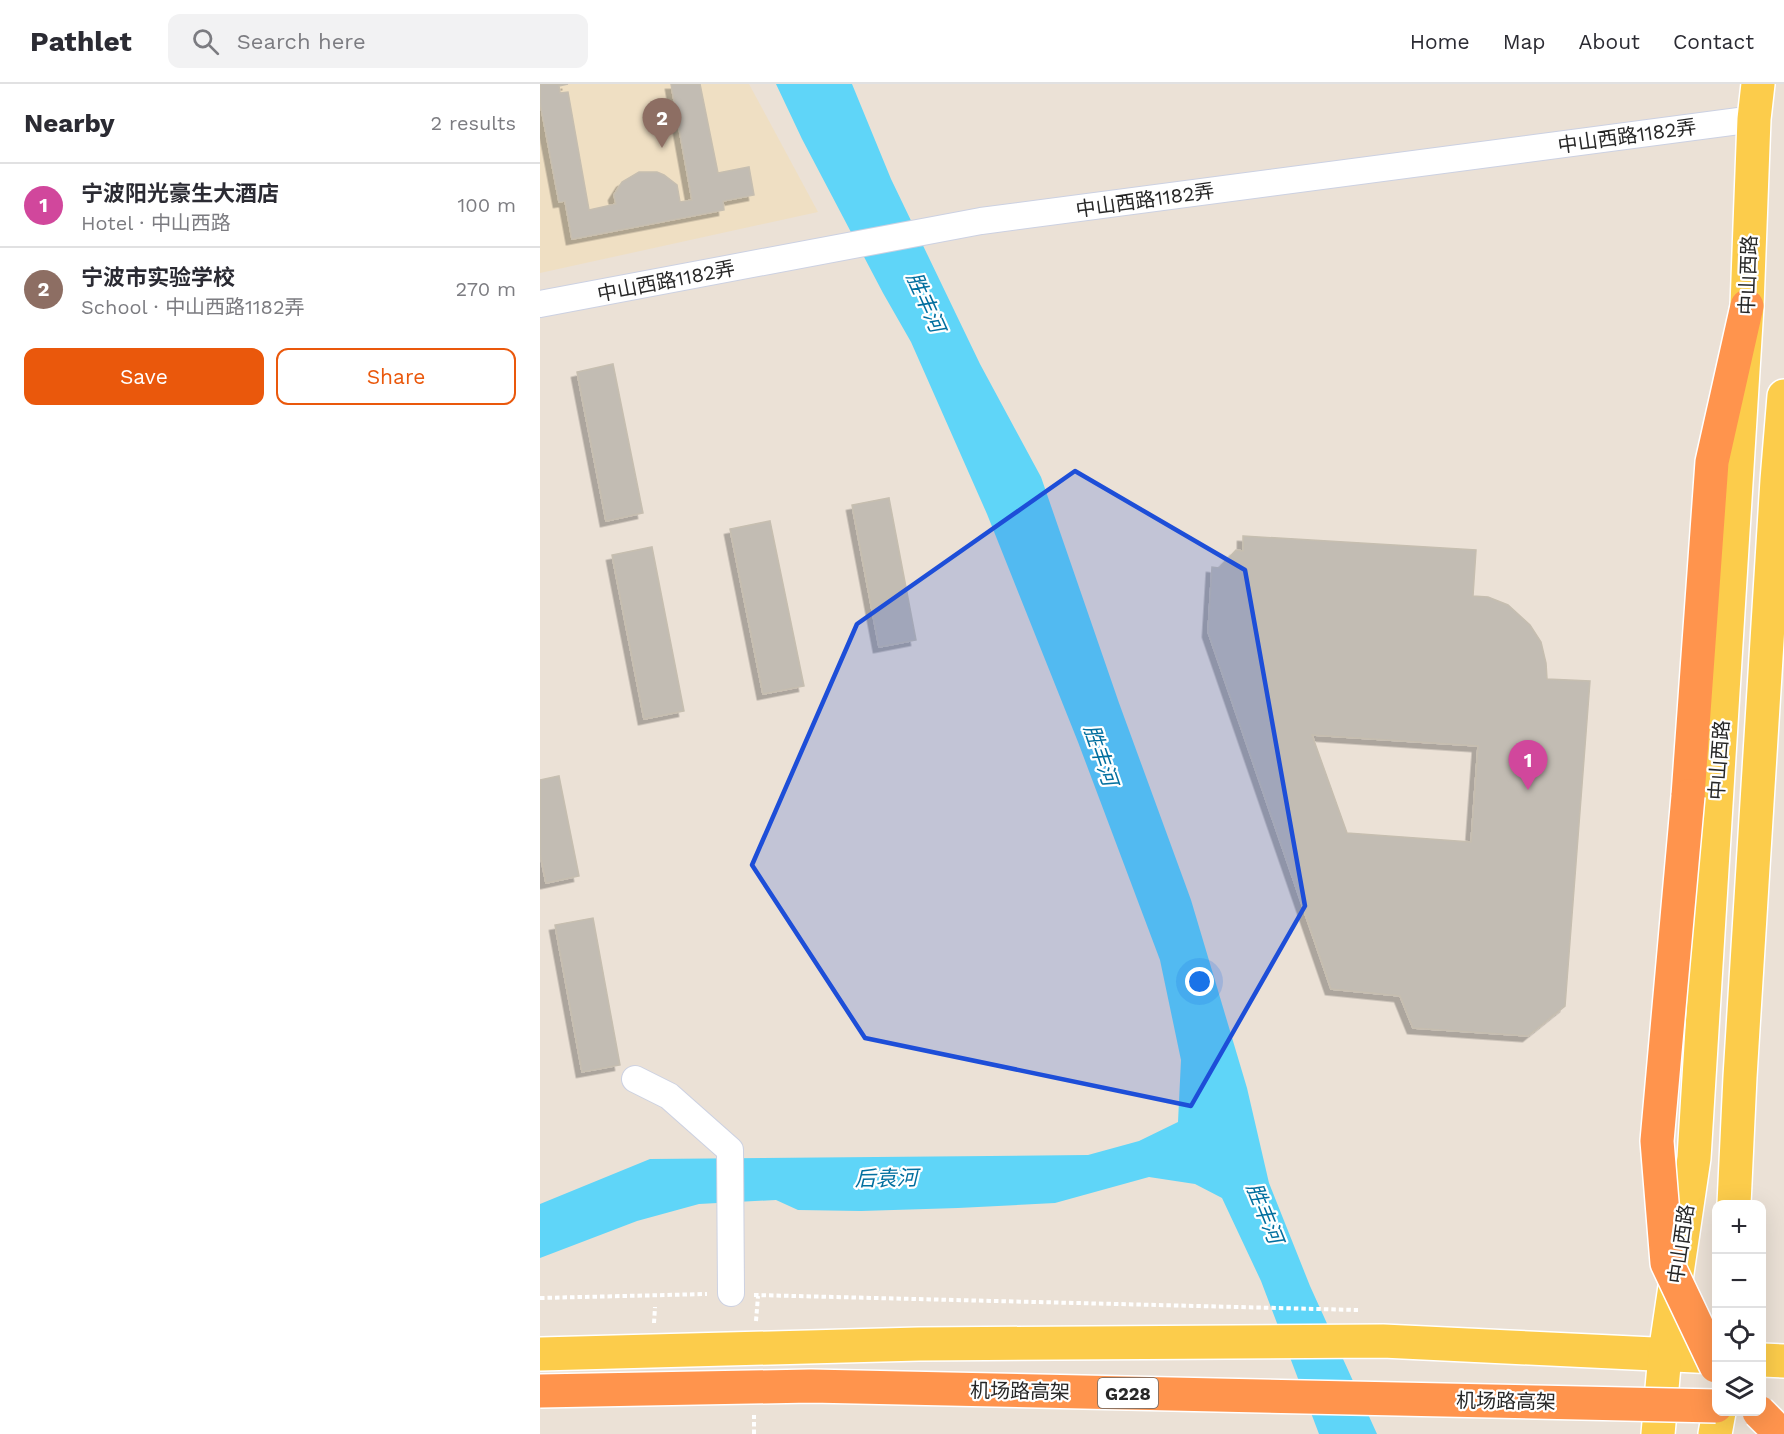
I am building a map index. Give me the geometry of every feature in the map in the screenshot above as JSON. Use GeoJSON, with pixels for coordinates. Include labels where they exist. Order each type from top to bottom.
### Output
{"type":"FeatureCollection","features":[{"type":"Feature","properties":{"kind":"highway"},"geometry":{"type":"LineString","coordinates":[[1714,1362],[1667,1263],[1657,1141],[1688,796],[1712,462],[1747,306]]}},
{"type":"Feature","properties":{"kind":"highway","name":"机场路高架"},"geometry":{"type":"LineString","coordinates":[[540,1391],[810,1386],[1712,1406]]}},
{"type":"Feature","properties":{"kind":"highway"},"geometry":{"type":"LineString","coordinates":[[1766,1407],[1784,1407]]}},
{"type":"Feature","properties":{"kind":"highway"},"geometry":{"type":"LineString","coordinates":[[1763,1416],[1781,1434]]}},
{"type":"Feature","properties":{"kind":"main road","name":"中山西路"},"geometry":{"type":"LineString","coordinates":[[1658,1434],[1665,1354],[1694,1158],[1747,306],[1754,119],[1758,84]]}},
{"type":"Feature","properties":{"kind":"main road","name":"中山西路"},"geometry":{"type":"LineString","coordinates":[[1734,1200],[1740,1077],[1784,396]]}},
{"type":"Feature","properties":{"kind":"main road"},"geometry":{"type":"LineString","coordinates":[[540,1354],[919,1344],[1383,1341],[1712,1358]]}},
{"type":"Feature","properties":{"kind":"main road"},"geometry":{"type":"LineString","coordinates":[[1766,1360],[1784,1361]]}},
{"type":"Feature","properties":{"kind":"main road"},"geometry":{"type":"LineString","coordinates":[[1715,1434],[1718,1416]]}},
{"type":"Feature","properties":{"kind":"street","name":"中山西路1182弄"},"geometry":{"type":"LineString","coordinates":[[540,304],[981,221],[1754,119]]}},
{"type":"Feature","properties":{"kind":"street"},"geometry":{"type":"LineString","coordinates":[[635,1079],[669,1096],[729,1150],[731,1293]]}},
{"type":"Feature","properties":{"kind":"path"},"geometry":{"type":"LineString","coordinates":[[540,1298],[731,1293],[1363,1310]]}},
{"type":"Feature","properties":{"kind":"highlighted area"},"geometry":{"type":"Polygon","coordinates":[[[1075,471],[1245,570],[1305,906],[1191,1106],[865,1038],[752,865],[857,624],[1075,471]]]}},
{"type":"Feature","properties":{"kind":"shaded area"},"geometry":{"type":"Polygon","coordinates":[[[540,84],[749,84],[818,212],[540,273],[540,84]]]}},
{"type":"Feature","properties":{"kind":"water"},"geometry":{"type":"Polygon","coordinates":[[[776,84],[852,84],[891,179],[980,364],[1041,477],[1119,703],[1191,900],[1247,1088],[1269,1183],[1310,1286],[1377,1434],[1319,1434],[1261,1281],[1222,1198],[1195,1184],[1149,1177],[1055,1203],[958,1208],[798,1210],[776,1200],[699,1204],[637,1221],[540,1258],[540,1204],[650,1159],[1088,1155],[1139,1141],[1178,1122],[1181,1060],[1160,960],[1078,742],[987,514],[911,342],[802,139],[776,84]]]}},
{"type":"Feature","properties":{"kind":"building"},"geometry":{"type":"Polygon","coordinates":[[[540,84],[568,84],[559,86],[560,93],[568,92],[589,210],[616,204],[614,195],[622,182],[639,172],[657,172],[664,175],[677,185],[680,202],[692,200],[671,84],[700,84],[718,173],[749,167],[754,195],[723,201],[724,210],[572,239],[565,201],[559,202],[540,102],[540,84]]]}},
{"type":"Feature","properties":{"kind":"building"},"geometry":{"type":"Polygon","coordinates":[[[613,364],[643,513],[606,521],[577,372],[613,364]]]}},
{"type":"Feature","properties":{"kind":"building"},"geometry":{"type":"Polygon","coordinates":[[[889,498],[916,640],[879,647],[852,505],[889,498]]]}},
{"type":"Feature","properties":{"kind":"building"},"geometry":{"type":"Polygon","coordinates":[[[770,521],[804,686],[763,694],[730,529],[770,521]]]}},
{"type":"Feature","properties":{"kind":"building"},"geometry":{"type":"Polygon","coordinates":[[[1243,536],[1476,550],[1473,596],[1488,597],[1508,605],[1530,625],[1541,642],[1547,679],[1590,681],[1565,1006],[1528,1036],[1413,1028],[1400,996],[1331,989],[1208,632],[1212,567],[1219,568],[1236,550],[1243,551],[1243,536]],[[1312,735],[1347,833],[1471,842],[1478,746],[1312,735]]]}},
{"type":"Feature","properties":{"kind":"building"},"geometry":{"type":"Polygon","coordinates":[[[652,547],[684,711],[644,719],[612,555],[652,547]]]}},
{"type":"Feature","properties":{"kind":"building"},"geometry":{"type":"Polygon","coordinates":[[[559,776],[579,876],[546,883],[540,854],[540,780],[559,776]]]}},
{"type":"Feature","properties":{"kind":"building"},"geometry":{"type":"Polygon","coordinates":[[[593,918],[620,1065],[582,1072],[555,925],[593,918]]]}},
{"type":"Feature","properties":{"kind":"place","name":"宁波市实验学校"},"geometry":{"type":"Point","coordinates":[662,148]}},
{"type":"Feature","properties":{"kind":"place","name":"宁波阳光豪生大酒店"},"geometry":{"type":"Point","coordinates":[1528,790]}},
{"type":"Feature","properties":{"kind":"water label","name":"胜丰河"},"geometry":{"type":"Point","coordinates":[926,302]}},
{"type":"Feature","properties":{"kind":"water label","name":"胜丰河"},"geometry":{"type":"Point","coordinates":[1101,755]}},
{"type":"Feature","properties":{"kind":"water label","name":"后袁河"},"geometry":{"type":"Point","coordinates":[886,1178]}},
{"type":"Feature","properties":{"kind":"water label","name":"胜丰河"},"geometry":{"type":"Point","coordinates":[1265,1213]}}]}
